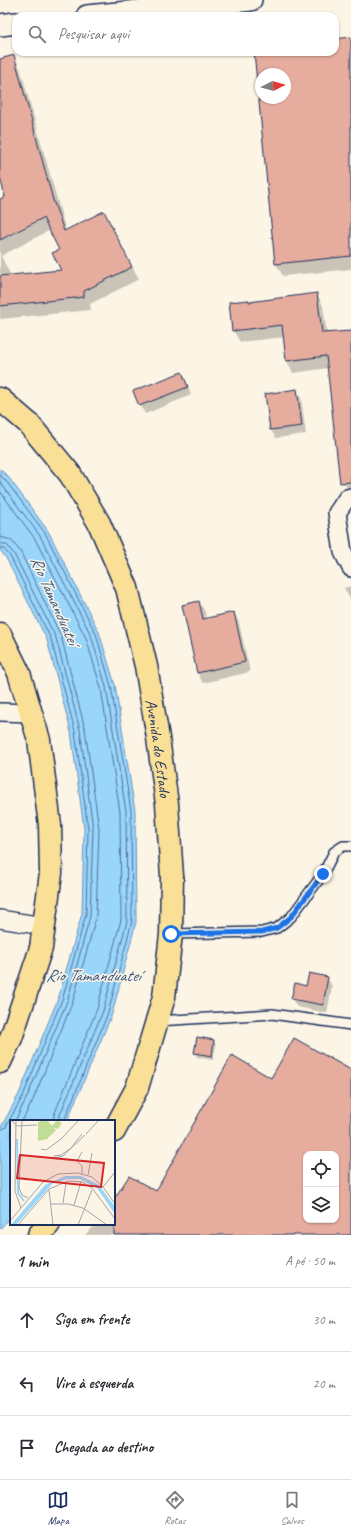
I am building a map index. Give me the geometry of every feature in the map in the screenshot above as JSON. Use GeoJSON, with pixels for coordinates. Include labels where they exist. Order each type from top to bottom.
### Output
{"type":"FeatureCollection","features":[{"type":"Feature","properties":{"kind":"highway","name":"Avenida do Estado"},"geometry":{"type":"LineString","coordinates":[[0,399],[28,423],[70,474],[99,523],[126,588],[146,666],[167,804],[172,876],[171,934],[164,997],[137,1088],[115,1129]]}},
{"type":"Feature","properties":{"kind":"highway"},"geometry":{"type":"LineString","coordinates":[[0,634],[19,673],[40,740],[50,825],[51,873],[41,948],[12,1038],[0,1062]]}},
{"type":"Feature","properties":{"kind":"highway"},"geometry":{"type":"LineString","coordinates":[[39,1235],[48,1225]]}},
{"type":"Feature","properties":{"kind":"street"},"geometry":{"type":"LineString","coordinates":[[128,12],[251,0]]}},
{"type":"Feature","properties":{"kind":"street"},"geometry":{"type":"LineString","coordinates":[[0,25],[12,24]]}},
{"type":"Feature","properties":{"kind":"street"},"geometry":{"type":"LineString","coordinates":[[351,497],[347,498],[337,513],[343,552],[351,568]]}},
{"type":"Feature","properties":{"kind":"street"},"geometry":{"type":"LineString","coordinates":[[0,712],[31,713]]}},
{"type":"Feature","properties":{"kind":"street"},"geometry":{"type":"LineString","coordinates":[[0,919],[44,926]]}},
{"type":"Feature","properties":{"kind":"lane"},"geometry":{"type":"LineString","coordinates":[[171,934],[262,932],[277,928],[291,917],[323,874],[334,852],[343,846],[351,846]]}},
{"type":"Feature","properties":{"kind":"lane"},"geometry":{"type":"LineString","coordinates":[[157,1021],[272,1014],[351,1025]]}},
{"type":"Feature","properties":{"kind":"water","name":"Rio Tamanduateí"},"geometry":{"type":"Polygon","coordinates":[[[0,469],[9,478],[48,531],[99,632],[115,685],[135,811],[136,922],[112,1014],[67,1120],[10,1120],[10,1217],[0,1229],[0,1129],[19,1094],[59,996],[82,913],[84,829],[71,732],[47,640],[6,558],[0,550],[0,469]]]}},
{"type":"Feature","properties":{"kind":"building"},"geometry":{"type":"Polygon","coordinates":[[[351,37],[351,256],[275,264],[259,104],[291,104],[291,68],[256,68],[254,56],[339,56],[339,38],[351,37]]]}},
{"type":"Feature","properties":{"kind":"building"},"geometry":{"type":"Polygon","coordinates":[[[14,56],[53,200],[64,231],[104,211],[132,267],[84,291],[84,297],[0,306],[0,276],[61,270],[52,253],[59,250],[43,218],[0,240],[0,199],[5,197],[0,177],[0,59],[14,56]]]}},
{"type":"Feature","properties":{"kind":"building"},"geometry":{"type":"Polygon","coordinates":[[[317,293],[322,333],[351,331],[351,482],[340,483],[326,356],[286,361],[282,325],[232,331],[229,302],[249,300],[249,302],[317,293]]]}},
{"type":"Feature","properties":{"kind":"building"},"geometry":{"type":"Polygon","coordinates":[[[182,372],[188,387],[139,406],[133,391],[182,372]]]}},
{"type":"Feature","properties":{"kind":"building"},"geometry":{"type":"Polygon","coordinates":[[[297,389],[302,426],[270,430],[265,394],[297,389]]]}},
{"type":"Feature","properties":{"kind":"building"},"geometry":{"type":"Polygon","coordinates":[[[199,601],[203,619],[234,612],[245,662],[197,673],[182,605],[199,601]]]}},
{"type":"Feature","properties":{"kind":"building"},"geometry":{"type":"Polygon","coordinates":[[[309,973],[328,977],[323,1005],[291,999],[295,983],[306,986],[309,973]]]}},
{"type":"Feature","properties":{"kind":"building"},"geometry":{"type":"Polygon","coordinates":[[[197,1037],[214,1040],[212,1056],[194,1053],[197,1037]]]}},
{"type":"Feature","properties":{"kind":"building"},"geometry":{"type":"Polygon","coordinates":[[[294,1038],[351,1070],[351,1235],[114,1235],[115,1197],[129,1176],[156,1191],[232,1055],[271,1078],[294,1038]]]}},
{"type":"Feature","properties":{"kind":"route"},"geometry":{"type":"LineString","coordinates":[[171,934],[262,932],[277,928],[291,917],[323,874]]}}]}
